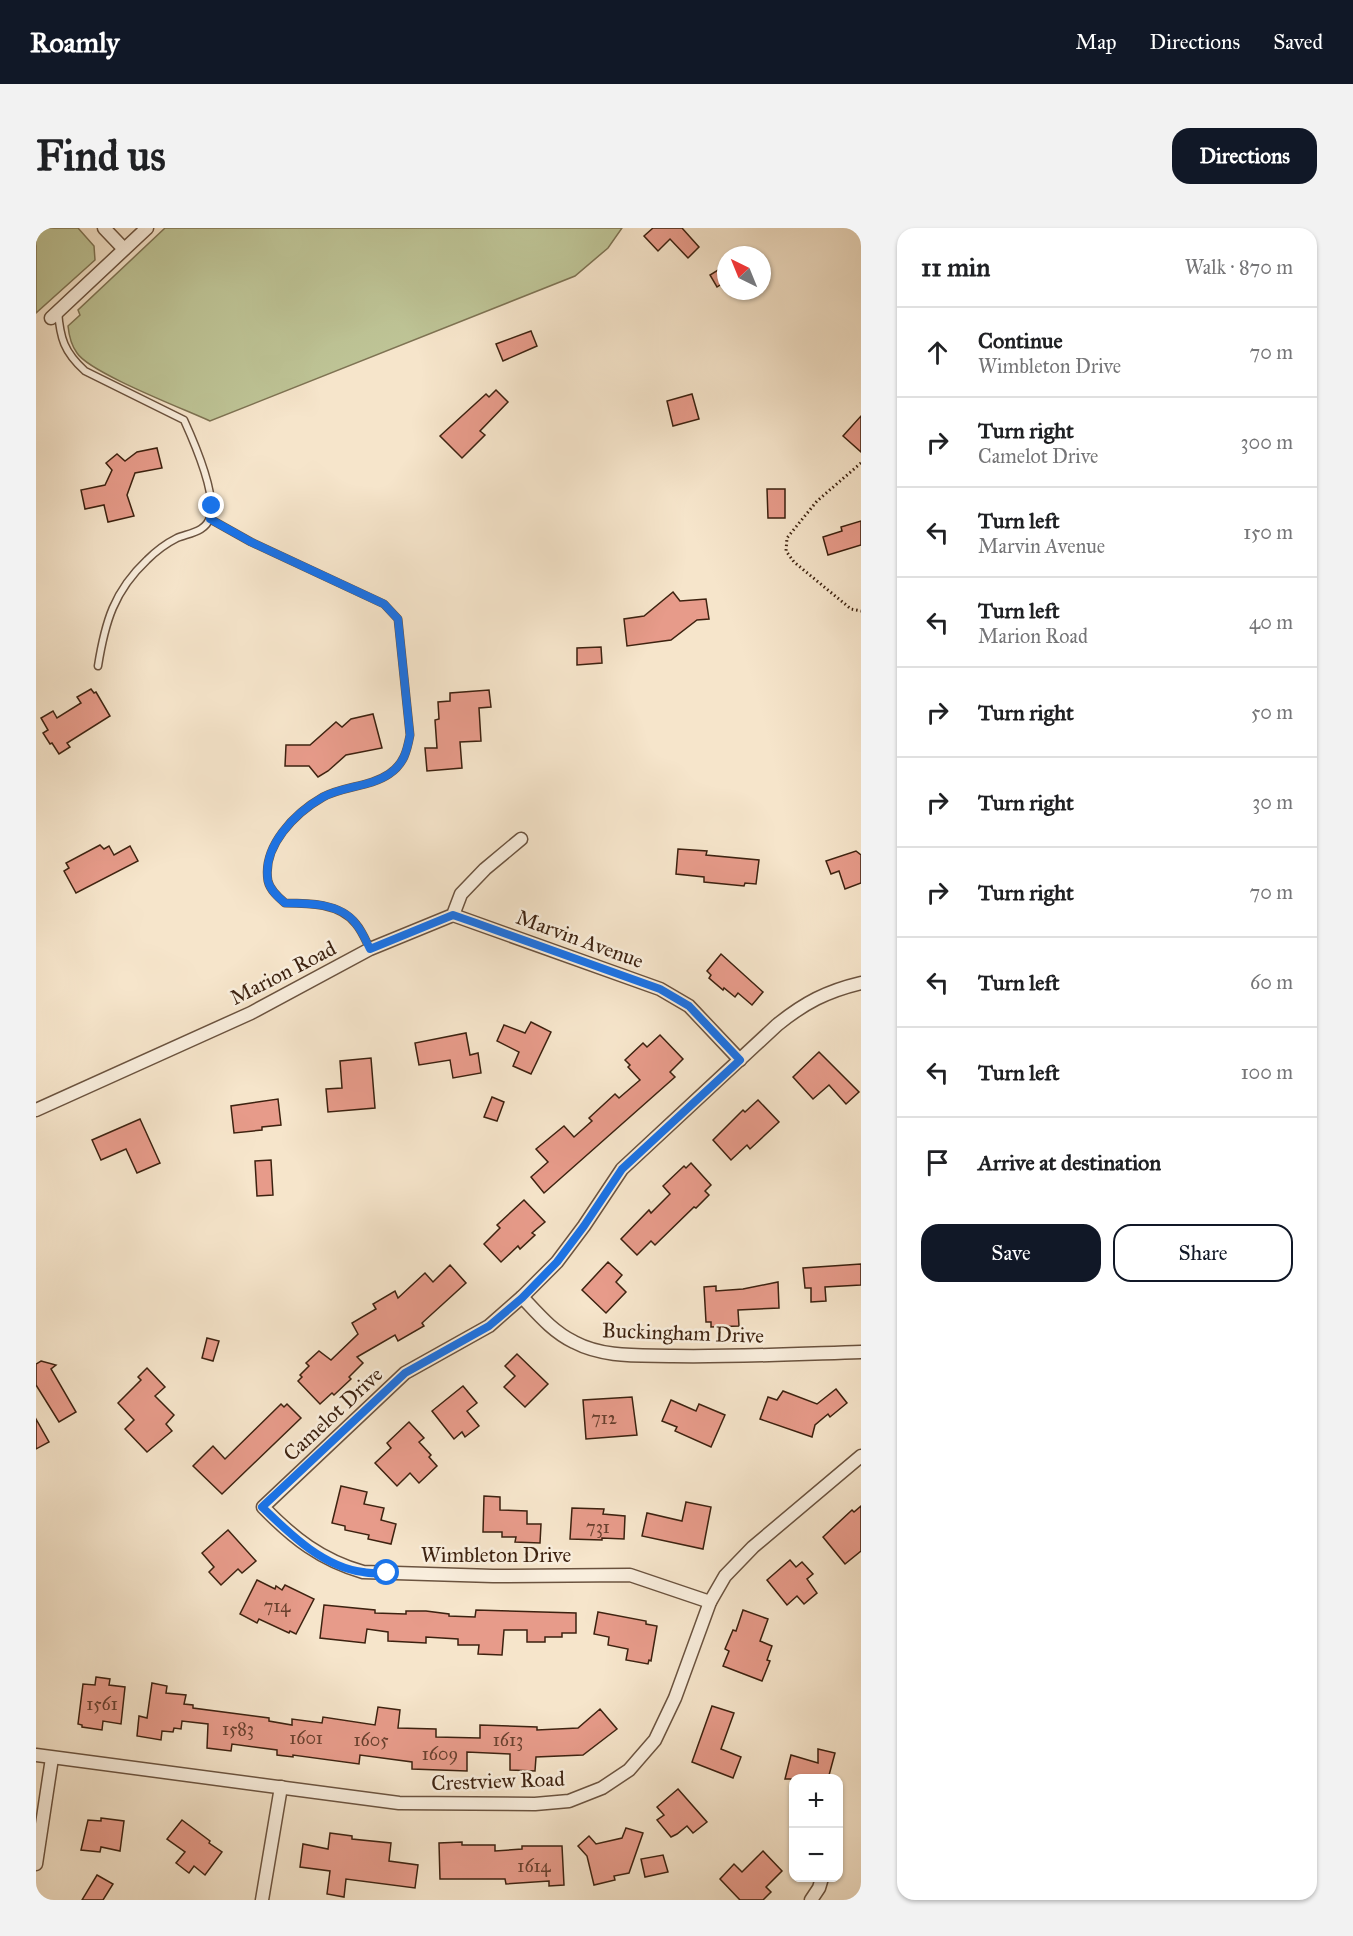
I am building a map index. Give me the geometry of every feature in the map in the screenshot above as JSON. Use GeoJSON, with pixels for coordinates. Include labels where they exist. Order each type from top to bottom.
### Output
{"type":"FeatureCollection","features":[{"type":"Feature","properties":{"kind":"street"},"geometry":{"type":"LineString","coordinates":[[104,228],[124,249]]}},
{"type":"Feature","properties":{"kind":"street"},"geometry":{"type":"LineString","coordinates":[[55,314],[147,228]]}},
{"type":"Feature","properties":{"kind":"street"},"geometry":{"type":"LineString","coordinates":[[453,915],[461,894],[485,869],[521,839]]}},
{"type":"Feature","properties":{"kind":"street","name":"Marion Road"},"geometry":{"type":"LineString","coordinates":[[36,1110],[251,1013],[370,949],[453,915]]}},
{"type":"Feature","properties":{"kind":"street","name":"Marvin Avenue"},"geometry":{"type":"LineString","coordinates":[[453,915],[660,989],[689,1006],[740,1060]]}},
{"type":"Feature","properties":{"kind":"street","name":"Camelot Drive"},"geometry":{"type":"LineString","coordinates":[[262,1507],[405,1373],[489,1326],[522,1298],[557,1262],[622,1169],[777,1024],[804,1004],[836,989],[861,983]]}},
{"type":"Feature","properties":{"kind":"street","name":"Buckingham Drive"},"geometry":{"type":"LineString","coordinates":[[522,1298],[548,1326],[574,1343],[595,1351],[618,1355],[715,1356],[861,1352]]}},
{"type":"Feature","properties":{"kind":"street","name":"Crestview Road"},"geometry":{"type":"LineString","coordinates":[[36,1755],[399,1803],[569,1802],[602,1788],[629,1770],[655,1740],[675,1698],[710,1602],[725,1576],[753,1548],[861,1456]]}},
{"type":"Feature","properties":{"kind":"street","name":"Wimbleton Drive"},"geometry":{"type":"LineString","coordinates":[[262,1507],[288,1533],[316,1553],[343,1567],[363,1572],[493,1576],[630,1575],[710,1602]]}},
{"type":"Feature","properties":{"kind":"street"},"geometry":{"type":"LineString","coordinates":[[36,1864],[52,1758]]}},
{"type":"Feature","properties":{"kind":"street"},"geometry":{"type":"LineString","coordinates":[[262,1900],[280,1787]]}},
{"type":"Feature","properties":{"kind":"street"},"geometry":{"type":"LineString","coordinates":[[811,1900],[821,1882]]}},
{"type":"Feature","properties":{"kind":"lane"},"geometry":{"type":"LineString","coordinates":[[55,314],[60,337],[73,360],[85,371],[184,420],[208,483],[212,506],[210,519],[198,531],[176,539],[148,559],[115,599],[103,636],[98,666]]}},
{"type":"Feature","properties":{"kind":"lane"},"geometry":{"type":"LineString","coordinates":[[210,519],[251,542],[384,604],[398,619],[410,735],[407,752],[402,762],[388,775],[325,796],[305,809],[279,836],[268,860],[268,883],[285,903],[331,907],[344,913],[356,923],[370,949]]}},
{"type":"Feature","properties":{"kind":"path"},"geometry":{"type":"LineString","coordinates":[[861,463],[817,501],[787,538],[786,551],[794,562],[851,609],[861,611]]}},
{"type":"Feature","properties":{"kind":"green space"},"geometry":{"type":"Polygon","coordinates":[[[36,228],[78,228],[94,246],[95,260],[36,313],[36,228]]]}},
{"type":"Feature","properties":{"kind":"green space"},"geometry":{"type":"Polygon","coordinates":[[[165,228],[622,228],[608,248],[575,276],[210,421],[118,380],[85,361],[73,347],[70,337],[68,326],[80,315],[78,310],[165,228]]]}},
{"type":"Feature","properties":{"kind":"building"},"geometry":{"type":"Polygon","coordinates":[[[653,228],[682,228],[699,247],[688,258],[670,239],[658,251],[644,236],[653,228]]]}},
{"type":"Feature","properties":{"kind":"building"},"geometry":{"type":"Polygon","coordinates":[[[717,271],[717,287],[710,275],[717,271]]]}},
{"type":"Feature","properties":{"kind":"building"},"geometry":{"type":"Polygon","coordinates":[[[531,331],[537,346],[503,361],[496,344],[531,331]]]}},
{"type":"Feature","properties":{"kind":"building"},"geometry":{"type":"Polygon","coordinates":[[[496,390],[508,402],[480,431],[485,435],[462,458],[440,436],[486,394],[489,397],[496,390]]]}},
{"type":"Feature","properties":{"kind":"building"},"geometry":{"type":"Polygon","coordinates":[[[692,394],[699,419],[673,426],[667,401],[692,394]]]}},
{"type":"Feature","properties":{"kind":"building"},"geometry":{"type":"Polygon","coordinates":[[[861,416],[861,452],[843,436],[861,416]]]}},
{"type":"Feature","properties":{"kind":"building"},"geometry":{"type":"Polygon","coordinates":[[[157,448],[162,468],[135,473],[127,495],[134,516],[108,522],[104,505],[85,509],[81,490],[105,485],[112,470],[106,463],[117,454],[125,461],[137,452],[157,448]]]}},
{"type":"Feature","properties":{"kind":"building"},"geometry":{"type":"Polygon","coordinates":[[[767,489],[785,489],[785,518],[768,518],[767,489]]]}},
{"type":"Feature","properties":{"kind":"building"},"geometry":{"type":"Polygon","coordinates":[[[861,521],[861,545],[828,555],[823,537],[842,531],[841,527],[861,521]]]}},
{"type":"Feature","properties":{"kind":"building"},"geometry":{"type":"Polygon","coordinates":[[[673,592],[680,601],[706,599],[709,619],[697,620],[671,640],[627,646],[624,619],[644,616],[673,592]]]}},
{"type":"Feature","properties":{"kind":"building"},"geometry":{"type":"Polygon","coordinates":[[[601,647],[602,663],[577,665],[577,648],[601,647]]]}},
{"type":"Feature","properties":{"kind":"building"},"geometry":{"type":"Polygon","coordinates":[[[91,689],[94,693],[96,692],[110,716],[67,743],[70,747],[59,754],[43,733],[48,730],[41,718],[53,711],[57,718],[81,703],[77,697],[91,689]]]}},
{"type":"Feature","properties":{"kind":"building"},"geometry":{"type":"Polygon","coordinates":[[[489,690],[491,707],[479,708],[481,741],[460,742],[462,768],[427,771],[425,748],[437,748],[435,720],[439,719],[438,702],[450,701],[450,693],[489,690]]]}},
{"type":"Feature","properties":{"kind":"building"},"geometry":{"type":"Polygon","coordinates":[[[373,714],[382,748],[346,755],[318,777],[309,766],[285,766],[286,745],[310,745],[336,722],[342,727],[351,719],[373,714]]]}},
{"type":"Feature","properties":{"kind":"building"},"geometry":{"type":"Polygon","coordinates":[[[100,845],[104,849],[109,846],[114,855],[130,846],[138,861],[76,893],[64,871],[69,868],[66,863],[100,845]]]}},
{"type":"Feature","properties":{"kind":"building"},"geometry":{"type":"Polygon","coordinates":[[[678,849],[707,851],[706,855],[759,860],[756,884],[745,883],[744,886],[704,882],[704,877],[676,874],[678,849]]]}},
{"type":"Feature","properties":{"kind":"building"},"geometry":{"type":"Polygon","coordinates":[[[856,851],[861,855],[861,883],[845,889],[839,871],[831,874],[826,861],[856,851]]]}},
{"type":"Feature","properties":{"kind":"building"},"geometry":{"type":"Polygon","coordinates":[[[721,954],[763,992],[752,1005],[738,993],[735,997],[724,988],[723,990],[709,978],[711,975],[707,971],[721,954]]]}},
{"type":"Feature","properties":{"kind":"building"},"geometry":{"type":"Polygon","coordinates":[[[531,1022],[551,1032],[531,1074],[513,1066],[519,1052],[497,1041],[504,1025],[525,1033],[531,1022]]]}},
{"type":"Feature","properties":{"kind":"building"},"geometry":{"type":"Polygon","coordinates":[[[466,1033],[470,1055],[478,1053],[481,1073],[453,1078],[450,1060],[419,1065],[415,1043],[466,1033]]]}},
{"type":"Feature","properties":{"kind":"building"},"geometry":{"type":"Polygon","coordinates":[[[660,1035],[683,1059],[670,1072],[675,1077],[544,1193],[531,1177],[548,1162],[536,1149],[564,1126],[574,1137],[592,1121],[589,1118],[615,1094],[619,1098],[640,1080],[625,1060],[643,1043],[647,1047],[660,1035]]]}},
{"type":"Feature","properties":{"kind":"building"},"geometry":{"type":"Polygon","coordinates":[[[819,1052],[859,1092],[846,1104],[829,1085],[813,1099],[793,1077],[819,1052]]]}},
{"type":"Feature","properties":{"kind":"building"},"geometry":{"type":"Polygon","coordinates":[[[371,1058],[375,1108],[328,1112],[326,1089],[342,1088],[340,1061],[371,1058]]]}},
{"type":"Feature","properties":{"kind":"building"},"geometry":{"type":"Polygon","coordinates":[[[492,1097],[504,1102],[497,1121],[484,1117],[492,1097]]]}},
{"type":"Feature","properties":{"kind":"building"},"geometry":{"type":"Polygon","coordinates":[[[278,1099],[281,1125],[234,1133],[231,1106],[278,1099]]]}},
{"type":"Feature","properties":{"kind":"building"},"geometry":{"type":"Polygon","coordinates":[[[758,1100],[779,1122],[750,1149],[747,1145],[731,1160],[713,1140],[743,1110],[745,1112],[758,1100]]]}},
{"type":"Feature","properties":{"kind":"building"},"geometry":{"type":"Polygon","coordinates":[[[140,1119],[160,1163],[137,1173],[126,1149],[101,1160],[92,1140],[140,1119]]]}},
{"type":"Feature","properties":{"kind":"building"},"geometry":{"type":"Polygon","coordinates":[[[271,1160],[273,1195],[257,1196],[255,1161],[271,1160]]]}},
{"type":"Feature","properties":{"kind":"building"},"geometry":{"type":"Polygon","coordinates":[[[691,1163],[711,1185],[705,1191],[709,1195],[655,1245],[651,1241],[637,1255],[621,1239],[649,1210],[651,1213],[670,1194],[663,1186],[684,1166],[686,1168],[691,1163]]]}},
{"type":"Feature","properties":{"kind":"building"},"geometry":{"type":"Polygon","coordinates":[[[524,1200],[545,1222],[532,1233],[535,1235],[520,1249],[518,1246],[501,1262],[484,1244],[500,1228],[497,1225],[524,1200]]]}},
{"type":"Feature","properties":{"kind":"building"},"geometry":{"type":"Polygon","coordinates":[[[608,1262],[622,1275],[616,1282],[626,1292],[606,1313],[582,1290],[608,1262]]]}},
{"type":"Feature","properties":{"kind":"building"},"geometry":{"type":"Polygon","coordinates":[[[861,1264],[861,1285],[825,1287],[826,1301],[811,1302],[811,1288],[805,1288],[803,1268],[861,1264]]]}},
{"type":"Feature","properties":{"kind":"building"},"geometry":{"type":"Polygon","coordinates":[[[450,1265],[466,1283],[422,1323],[424,1326],[398,1341],[395,1335],[357,1357],[363,1363],[349,1377],[351,1379],[334,1395],[332,1393],[320,1404],[298,1381],[302,1377],[300,1375],[309,1366],[306,1363],[319,1351],[331,1360],[358,1334],[352,1323],[376,1309],[373,1304],[395,1291],[398,1298],[425,1273],[433,1282],[450,1265]]]}},
{"type":"Feature","properties":{"kind":"building"},"geometry":{"type":"Polygon","coordinates":[[[778,1282],[779,1308],[738,1310],[739,1326],[711,1327],[711,1322],[706,1322],[704,1287],[716,1286],[716,1291],[743,1289],[778,1282]]]}},
{"type":"Feature","properties":{"kind":"building"},"geometry":{"type":"Polygon","coordinates":[[[207,1338],[219,1341],[213,1361],[202,1358],[207,1338]]]}},
{"type":"Feature","properties":{"kind":"building"},"geometry":{"type":"Polygon","coordinates":[[[517,1354],[548,1384],[525,1407],[504,1387],[515,1376],[505,1366],[517,1354]]]}},
{"type":"Feature","properties":{"kind":"building"},"geometry":{"type":"Polygon","coordinates":[[[41,1361],[56,1365],[51,1369],[76,1412],[59,1422],[36,1385],[36,1364],[41,1361]]]}},
{"type":"Feature","properties":{"kind":"building"},"geometry":{"type":"Polygon","coordinates":[[[147,1368],[165,1387],[155,1396],[174,1415],[166,1424],[172,1431],[147,1452],[125,1429],[134,1420],[118,1403],[141,1380],[138,1377],[147,1368]]]}},
{"type":"Feature","properties":{"kind":"building"},"geometry":{"type":"Polygon","coordinates":[[[463,1386],[477,1403],[467,1411],[479,1426],[465,1437],[462,1432],[454,1439],[432,1411],[463,1386]]]}},
{"type":"Feature","properties":{"kind":"building"},"geometry":{"type":"Polygon","coordinates":[[[836,1389],[847,1403],[830,1417],[828,1414],[815,1425],[812,1437],[760,1419],[768,1397],[777,1400],[783,1391],[817,1404],[836,1389]]]}},
{"type":"Feature","properties":{"kind":"building"},"geometry":{"type":"Polygon","coordinates":[[[632,1397],[637,1435],[586,1439],[583,1400],[632,1397]]]}},
{"type":"Feature","properties":{"kind":"building"},"geometry":{"type":"Polygon","coordinates":[[[671,1400],[696,1411],[699,1404],[725,1415],[711,1447],[675,1431],[677,1427],[662,1421],[671,1400]]]}},
{"type":"Feature","properties":{"kind":"building"},"geometry":{"type":"Polygon","coordinates":[[[281,1404],[284,1407],[287,1404],[301,1418],[222,1494],[193,1466],[213,1446],[225,1459],[281,1404]]]}},
{"type":"Feature","properties":{"kind":"building"},"geometry":{"type":"Polygon","coordinates":[[[36,1419],[49,1442],[36,1449],[36,1419]]]}},
{"type":"Feature","properties":{"kind":"building"},"geometry":{"type":"Polygon","coordinates":[[[409,1422],[424,1438],[419,1442],[437,1466],[419,1483],[410,1473],[397,1486],[375,1463],[391,1448],[387,1443],[409,1422]]]}},
{"type":"Feature","properties":{"kind":"building"},"geometry":{"type":"Polygon","coordinates":[[[341,1486],[367,1492],[364,1504],[384,1508],[381,1520],[396,1524],[391,1544],[368,1539],[369,1535],[345,1530],[345,1526],[332,1523],[341,1486]]]}},
{"type":"Feature","properties":{"kind":"building"},"geometry":{"type":"Polygon","coordinates":[[[484,1496],[500,1497],[500,1510],[527,1511],[527,1524],[541,1524],[540,1543],[515,1542],[516,1537],[502,1537],[502,1532],[483,1532],[484,1496]]]}},
{"type":"Feature","properties":{"kind":"building"},"geometry":{"type":"Polygon","coordinates":[[[686,1502],[711,1507],[703,1549],[642,1536],[647,1513],[682,1521],[686,1502]]]}},
{"type":"Feature","properties":{"kind":"building"},"geometry":{"type":"Polygon","coordinates":[[[861,1506],[861,1551],[845,1564],[823,1537],[852,1510],[854,1512],[861,1506]]]}},
{"type":"Feature","properties":{"kind":"building"},"geometry":{"type":"Polygon","coordinates":[[[572,1508],[604,1509],[603,1514],[625,1516],[624,1539],[570,1539],[572,1508]]]}},
{"type":"Feature","properties":{"kind":"building"},"geometry":{"type":"Polygon","coordinates":[[[228,1530],[256,1561],[242,1573],[238,1569],[221,1585],[209,1572],[214,1567],[202,1553],[228,1530]]]}},
{"type":"Feature","properties":{"kind":"building"},"geometry":{"type":"Polygon","coordinates":[[[790,1560],[796,1567],[802,1562],[813,1574],[807,1579],[817,1593],[804,1604],[797,1596],[787,1605],[767,1580],[790,1560]]]}},
{"type":"Feature","properties":{"kind":"building"},"geometry":{"type":"Polygon","coordinates":[[[257,1580],[275,1589],[276,1586],[282,1590],[285,1585],[314,1599],[296,1634],[259,1619],[257,1623],[240,1614],[257,1580]]]}},
{"type":"Feature","properties":{"kind":"building"},"geometry":{"type":"Polygon","coordinates":[[[324,1605],[375,1610],[375,1613],[406,1614],[406,1611],[426,1611],[449,1614],[449,1616],[475,1617],[476,1610],[576,1613],[576,1633],[562,1633],[562,1637],[545,1637],[545,1642],[527,1642],[527,1630],[504,1630],[502,1655],[478,1654],[479,1645],[458,1645],[458,1639],[426,1637],[426,1643],[388,1641],[388,1632],[367,1629],[365,1643],[320,1638],[324,1605]]]}},
{"type":"Feature","properties":{"kind":"building"},"geometry":{"type":"Polygon","coordinates":[[[743,1610],[768,1619],[760,1641],[772,1646],[767,1660],[770,1661],[762,1681],[723,1666],[729,1651],[725,1649],[733,1630],[736,1631],[743,1610]]]}},
{"type":"Feature","properties":{"kind":"building"},"geometry":{"type":"Polygon","coordinates":[[[598,1612],[646,1621],[646,1624],[657,1626],[651,1661],[649,1660],[648,1664],[626,1660],[628,1649],[608,1645],[609,1637],[594,1634],[598,1612]]]}},
{"type":"Feature","properties":{"kind":"building"},"geometry":{"type":"Polygon","coordinates":[[[96,1677],[110,1679],[109,1685],[125,1687],[121,1724],[103,1721],[102,1730],[82,1727],[78,1724],[83,1684],[95,1685],[96,1677]]]}},
{"type":"Feature","properties":{"kind":"building"},"geometry":{"type":"Polygon","coordinates":[[[152,1683],[167,1686],[166,1693],[186,1695],[184,1704],[193,1705],[193,1708],[269,1718],[269,1721],[292,1725],[292,1719],[322,1723],[323,1717],[375,1725],[378,1707],[400,1710],[398,1728],[436,1729],[436,1737],[480,1738],[480,1725],[537,1727],[537,1730],[578,1728],[600,1709],[617,1729],[583,1755],[536,1757],[535,1771],[510,1770],[510,1754],[467,1752],[467,1771],[412,1769],[412,1762],[360,1755],[359,1764],[277,1755],[277,1750],[232,1744],[231,1751],[207,1748],[208,1724],[182,1721],[181,1729],[174,1728],[173,1732],[162,1731],[161,1740],[137,1736],[139,1716],[147,1718],[152,1683]]]}},
{"type":"Feature","properties":{"kind":"building"},"geometry":{"type":"Polygon","coordinates":[[[712,1706],[734,1713],[721,1749],[741,1757],[733,1778],[692,1762],[712,1706]]]}},
{"type":"Feature","properties":{"kind":"building"},"geometry":{"type":"Polygon","coordinates":[[[818,1749],[835,1753],[829,1774],[789,1774],[789,1779],[785,1779],[791,1755],[818,1763],[818,1749]]]}},
{"type":"Feature","properties":{"kind":"building"},"geometry":{"type":"Polygon","coordinates":[[[678,1789],[707,1822],[693,1833],[687,1826],[671,1837],[657,1820],[664,1815],[657,1807],[678,1789]]]}},
{"type":"Feature","properties":{"kind":"building"},"geometry":{"type":"Polygon","coordinates":[[[101,1818],[124,1821],[120,1851],[101,1847],[100,1852],[81,1850],[88,1820],[101,1821],[101,1818]]]}},
{"type":"Feature","properties":{"kind":"building"},"geometry":{"type":"Polygon","coordinates":[[[182,1820],[222,1852],[205,1875],[194,1866],[189,1873],[176,1863],[185,1852],[167,1839],[182,1820]]]}},
{"type":"Feature","properties":{"kind":"building"},"geometry":{"type":"Polygon","coordinates":[[[626,1828],[643,1833],[629,1873],[614,1876],[615,1880],[594,1885],[587,1856],[578,1846],[589,1836],[596,1844],[622,1838],[626,1828]]]}},
{"type":"Feature","properties":{"kind":"building"},"geometry":{"type":"Polygon","coordinates":[[[330,1833],[352,1836],[352,1839],[391,1843],[389,1861],[418,1865],[415,1888],[346,1879],[344,1897],[327,1894],[330,1871],[300,1867],[303,1844],[328,1849],[330,1833]]]}},
{"type":"Feature","properties":{"kind":"building"},"geometry":{"type":"Polygon","coordinates":[[[462,1842],[462,1845],[495,1845],[495,1851],[522,1849],[522,1846],[562,1846],[564,1885],[549,1886],[549,1881],[506,1884],[505,1879],[440,1879],[439,1843],[462,1842]]]}},
{"type":"Feature","properties":{"kind":"building"},"geometry":{"type":"Polygon","coordinates":[[[763,1851],[782,1871],[766,1887],[771,1892],[763,1900],[740,1900],[720,1879],[734,1864],[742,1872],[763,1851]]]}},
{"type":"Feature","properties":{"kind":"building"},"geometry":{"type":"Polygon","coordinates":[[[663,1855],[668,1872],[645,1877],[641,1859],[663,1855]]]}},
{"type":"Feature","properties":{"kind":"building"},"geometry":{"type":"Polygon","coordinates":[[[97,1875],[113,1884],[103,1900],[82,1900],[97,1875]]]}},
{"type":"Feature","properties":{"kind":"route"},"geometry":{"type":"LineString","coordinates":[[212,506],[210,519],[251,542],[384,604],[398,619],[410,735],[407,752],[402,762],[388,775],[325,796],[305,809],[279,836],[268,860],[268,883],[276,895],[285,903],[331,907],[344,913],[356,923],[370,949],[453,915],[476,923],[660,989],[689,1006],[740,1060],[622,1169],[557,1262],[522,1298],[489,1326],[405,1373],[262,1507],[288,1533],[316,1553],[343,1567],[363,1572],[387,1573]]}}]}
